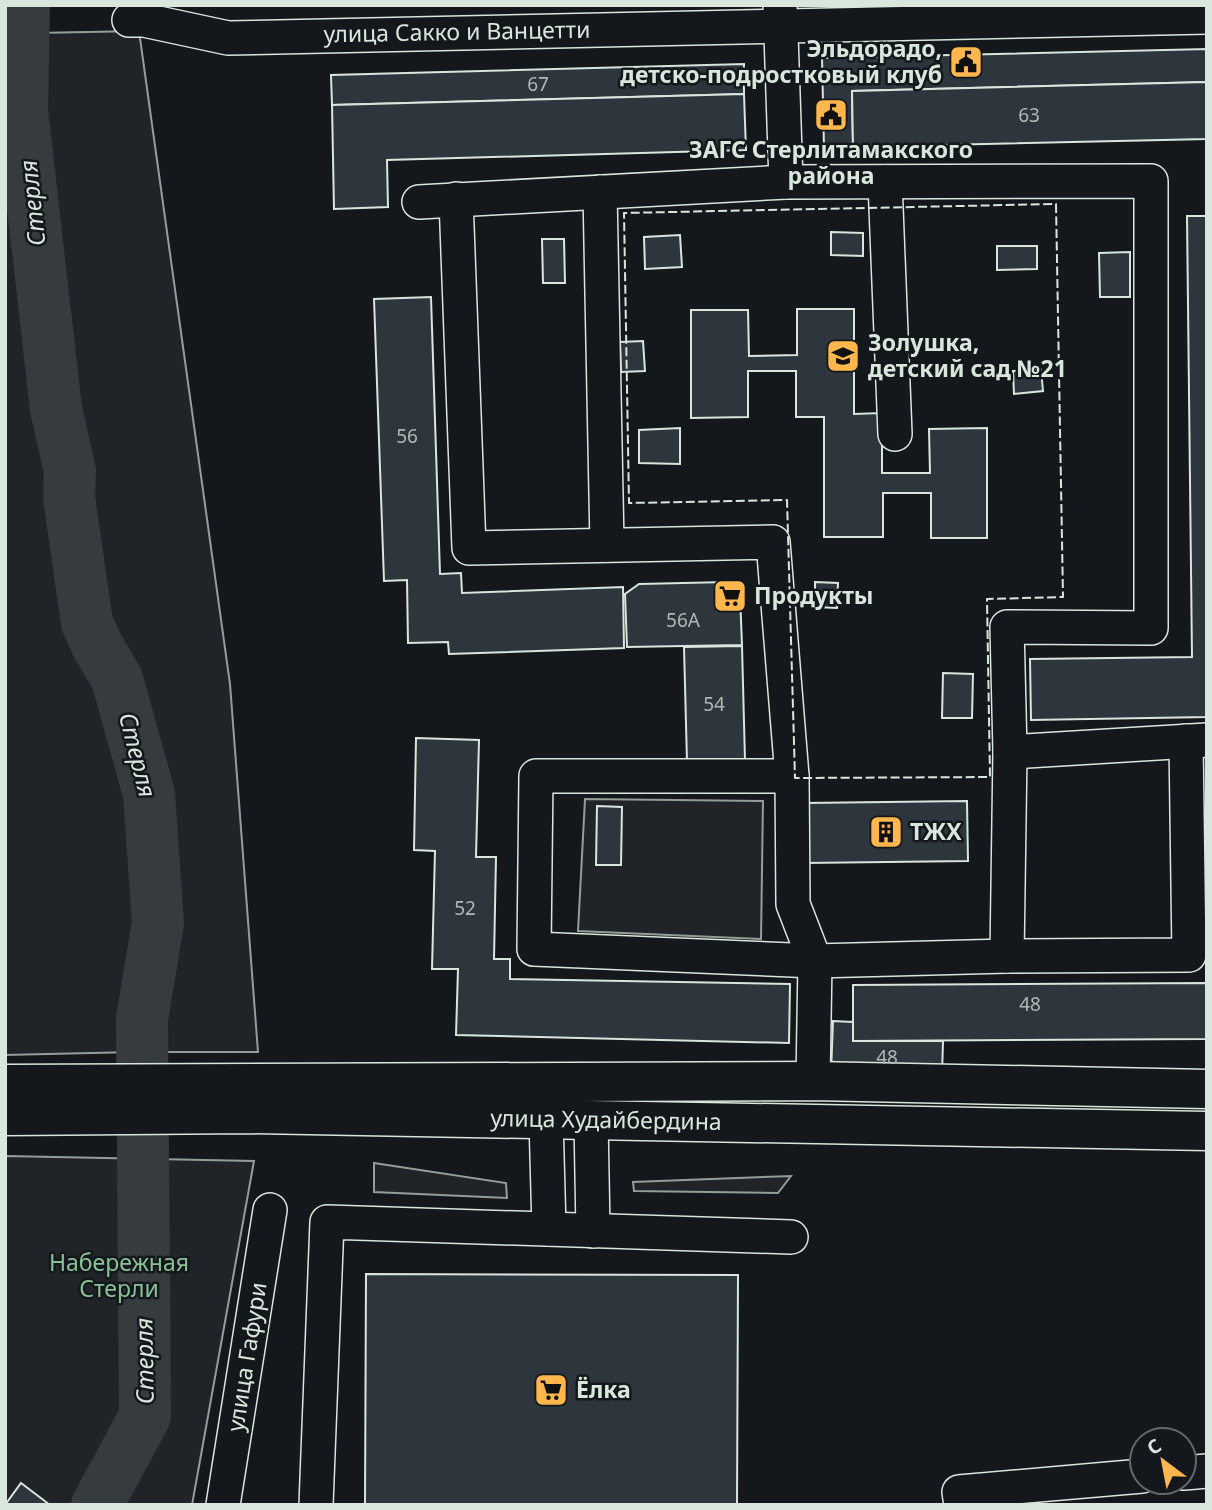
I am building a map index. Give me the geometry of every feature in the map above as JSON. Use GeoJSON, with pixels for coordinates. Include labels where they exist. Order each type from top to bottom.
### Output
{"type":"FeatureCollection","features":[{"type":"Feature","properties":{"kind":"main road","name":"улица Худайбердина"},"geometry":{"type":"LineString","coordinates":[[8,1100],[248,1099],[813,1081],[1207,1089]]}},
{"type":"Feature","properties":{"kind":"main road","name":"улица Худайбердина"},"geometry":{"type":"LineString","coordinates":[[248,1099],[546,1119],[1207,1131]]}},
{"type":"Feature","properties":{"kind":"main road"},"geometry":{"type":"LineString","coordinates":[[1169,1131],[1207,1152]]}},
{"type":"Feature","properties":{"kind":"street","name":"улица Сакко и Ванцетти"},"geometry":{"type":"LineString","coordinates":[[136,15],[228,38],[780,15],[1207,17]]}},
{"type":"Feature","properties":{"kind":"street"},"geometry":{"type":"LineString","coordinates":[[780,15],[786,182]]}},
{"type":"Feature","properties":{"kind":"street"},"geometry":{"type":"LineString","coordinates":[[419,202],[786,182],[1151,181],[1151,628],[1007,627],[1010,751],[1007,956]]}},
{"type":"Feature","properties":{"kind":"street"},"geometry":{"type":"LineString","coordinates":[[885,182],[895,434]]}},
{"type":"Feature","properties":{"kind":"street"},"geometry":{"type":"LineString","coordinates":[[600,192],[607,545]]}},
{"type":"Feature","properties":{"kind":"street"},"geometry":{"type":"LineString","coordinates":[[456,199],[469,548],[773,542],[792,776],[793,904],[815,961],[813,1081]]}},
{"type":"Feature","properties":{"kind":"street"},"geometry":{"type":"LineString","coordinates":[[792,776],[536,776],[534,949],[815,961],[1189,955],[1197,741],[1010,751]]}},
{"type":"Feature","properties":{"kind":"street"},"geometry":{"type":"LineString","coordinates":[[546,1119],[549,1229]]}},
{"type":"Feature","properties":{"kind":"street"},"geometry":{"type":"LineString","coordinates":[[591,1120],[593,1231]]}},
{"type":"Feature","properties":{"kind":"street","name":"улица Гафури"},"geometry":{"type":"LineString","coordinates":[[223,1505],[270,1210]]}},
{"type":"Feature","properties":{"kind":"street"},"geometry":{"type":"LineString","coordinates":[[316,1505],[327,1222],[791,1237]]}},
{"type":"Feature","properties":{"kind":"street"},"geometry":{"type":"LineString","coordinates":[[960,1498],[1128,1478]]}},
{"type":"Feature","properties":{"kind":"green space"},"geometry":{"type":"Polygon","coordinates":[[[5,5],[10,5],[10,113],[37,379],[73,626],[109,684],[144,796],[149,922],[136,1017],[135,1052],[5,1055],[5,5]]]}},
{"type":"Feature","properties":{"kind":"green space"},"geometry":{"type":"Polygon","coordinates":[[[139,31],[230,684],[258,1052],[160,1052],[168,926],[163,793],[132,675],[100,621],[85,498],[86,474],[72,408],[36,33],[139,31]]]}},
{"type":"Feature","properties":{"kind":"green space"},"geometry":{"type":"Polygon","coordinates":[[[585,799],[763,801],[761,939],[578,931],[585,799]]]}},
{"type":"Feature","properties":{"kind":"green space","name":"Набережная Стерли"},"geometry":{"type":"Polygon","coordinates":[[[5,1156],[254,1161],[192,1505],[5,1505],[5,1156]]]}},
{"type":"Feature","properties":{"kind":"green space"},"geometry":{"type":"Polygon","coordinates":[[[374,1163],[506,1183],[507,1198],[374,1192],[374,1163]]]}},
{"type":"Feature","properties":{"kind":"green space"},"geometry":{"type":"Polygon","coordinates":[[[791,1176],[778,1193],[634,1191],[633,1182],[791,1176]]]}},
{"type":"Feature","properties":{"kind":"building"},"geometry":{"type":"Polygon","coordinates":[[[1207,49],[1207,82],[852,91],[853,147],[824,148],[822,58],[1207,49]]]}},
{"type":"Feature","properties":{"kind":"building"},"geometry":{"type":"Polygon","coordinates":[[[744,64],[744,94],[332,105],[331,75],[744,64]]]}},
{"type":"Feature","properties":{"kind":"building"},"geometry":{"type":"Polygon","coordinates":[[[1207,82],[1207,139],[853,147],[852,91],[1207,82]]]}},
{"type":"Feature","properties":{"kind":"building"},"geometry":{"type":"Polygon","coordinates":[[[744,94],[746,150],[387,160],[388,207],[334,209],[332,105],[744,94]]]}},
{"type":"Feature","properties":{"kind":"building"},"geometry":{"type":"Polygon","coordinates":[[[1187,216],[1207,216],[1207,717],[1031,720],[1030,659],[1192,657],[1187,216]]]}},
{"type":"Feature","properties":{"kind":"building"},"geometry":{"type":"Polygon","coordinates":[[[831,232],[863,233],[863,256],[831,255],[831,232]]]}},
{"type":"Feature","properties":{"kind":"building"},"geometry":{"type":"Polygon","coordinates":[[[680,235],[682,267],[645,269],[644,237],[680,235]]]}},
{"type":"Feature","properties":{"kind":"building"},"geometry":{"type":"Polygon","coordinates":[[[542,239],[564,239],[565,283],[543,283],[542,239]]]}},
{"type":"Feature","properties":{"kind":"building"},"geometry":{"type":"Polygon","coordinates":[[[997,246],[1037,246],[1037,269],[997,270],[997,246]]]}},
{"type":"Feature","properties":{"kind":"building"},"geometry":{"type":"Polygon","coordinates":[[[1130,252],[1130,297],[1100,297],[1099,253],[1130,252]]]}},
{"type":"Feature","properties":{"kind":"building"},"geometry":{"type":"Polygon","coordinates":[[[431,297],[440,574],[461,573],[462,593],[623,587],[624,648],[449,654],[448,642],[408,643],[407,580],[384,581],[374,299],[431,297]]]}},
{"type":"Feature","properties":{"kind":"building"},"geometry":{"type":"Polygon","coordinates":[[[797,309],[854,309],[854,414],[882,413],[882,473],[930,473],[929,429],[987,428],[987,538],[931,538],[931,493],[883,493],[883,537],[824,537],[824,417],[796,417],[796,371],[748,371],[748,417],[691,418],[691,310],[748,310],[749,356],[797,355],[797,309]]]}},
{"type":"Feature","properties":{"kind":"building"},"geometry":{"type":"Polygon","coordinates":[[[643,341],[645,371],[621,372],[620,342],[643,341]]]}},
{"type":"Feature","properties":{"kind":"building"},"geometry":{"type":"Polygon","coordinates":[[[1041,369],[1043,391],[1014,394],[1013,371],[1041,369]]]}},
{"type":"Feature","properties":{"kind":"building"},"geometry":{"type":"Polygon","coordinates":[[[680,428],[680,464],[639,463],[639,430],[680,428]]]}},
{"type":"Feature","properties":{"kind":"building"},"geometry":{"type":"Polygon","coordinates":[[[727,582],[740,596],[742,645],[627,647],[625,594],[639,584],[727,582]]]}},
{"type":"Feature","properties":{"kind":"building"},"geometry":{"type":"Polygon","coordinates":[[[815,582],[838,583],[837,608],[815,607],[815,582]]]}},
{"type":"Feature","properties":{"kind":"building"},"geometry":{"type":"Polygon","coordinates":[[[742,646],[745,760],[687,762],[684,647],[742,646]]]}},
{"type":"Feature","properties":{"kind":"building"},"geometry":{"type":"Polygon","coordinates":[[[943,673],[973,674],[972,718],[942,718],[943,673]]]}},
{"type":"Feature","properties":{"kind":"building"},"geometry":{"type":"Polygon","coordinates":[[[416,738],[479,740],[476,857],[496,857],[494,959],[510,959],[510,979],[790,984],[789,1043],[456,1035],[458,969],[432,969],[435,851],[414,850],[416,738]]]}},
{"type":"Feature","properties":{"kind":"building","name":"ТЖХ"},"geometry":{"type":"Polygon","coordinates":[[[967,801],[968,861],[805,863],[804,803],[967,801]]]}},
{"type":"Feature","properties":{"kind":"building"},"geometry":{"type":"Polygon","coordinates":[[[597,806],[622,807],[621,865],[596,865],[597,806]]]}},
{"type":"Feature","properties":{"kind":"building"},"geometry":{"type":"Polygon","coordinates":[[[1207,983],[1207,1039],[853,1041],[853,985],[1207,983]]]}},
{"type":"Feature","properties":{"kind":"building"},"geometry":{"type":"Polygon","coordinates":[[[833,1021],[853,1022],[853,1041],[943,1041],[942,1076],[831,1073],[833,1021]]]}},
{"type":"Feature","properties":{"kind":"building","name":"Ёлка"},"geometry":{"type":"Polygon","coordinates":[[[366,1274],[738,1275],[737,1505],[365,1505],[366,1274]]]}},
{"type":"Feature","properties":{"kind":"building"},"geometry":{"type":"Polygon","coordinates":[[[21,1483],[50,1505],[5,1505],[21,1483]]]}},
{"type":"Feature","properties":{"kind":"waterway","name":"Стерля"},"geometry":{"type":"LineString","coordinates":[[24,5],[22,110],[56,409],[70,471],[69,497],[87,623],[117,679],[149,794],[158,923],[142,1019],[145,1416],[97,1505]]}},
{"type":"Feature","properties":{"kind":"fence"},"geometry":{"type":"LineString","coordinates":[[1056,204],[1063,597],[987,599],[990,777],[795,778],[787,500],[629,503],[624,213],[1056,204]]}},
{"type":"Feature","properties":{"kind":"place","name":"Эльдорадо, детско-подростковый клуб"},"geometry":{"type":"Point","coordinates":[966,62]}},
{"type":"Feature","properties":{"kind":"place","name":"ЗАГС Стерлитамакского района"},"geometry":{"type":"Point","coordinates":[831,115]}},
{"type":"Feature","properties":{"kind":"place","name":"Золушка, детский сад №21"},"geometry":{"type":"Point","coordinates":[843,356]}},
{"type":"Feature","properties":{"kind":"place","name":"Продукты"},"geometry":{"type":"Point","coordinates":[730,596]}},
{"type":"Feature","properties":{"kind":"place","name":"ТЖХ"},"geometry":{"type":"Point","coordinates":[886,832]}},
{"type":"Feature","properties":{"kind":"place","name":"Ёлка"},"geometry":{"type":"Point","coordinates":[551,1390]}}]}
